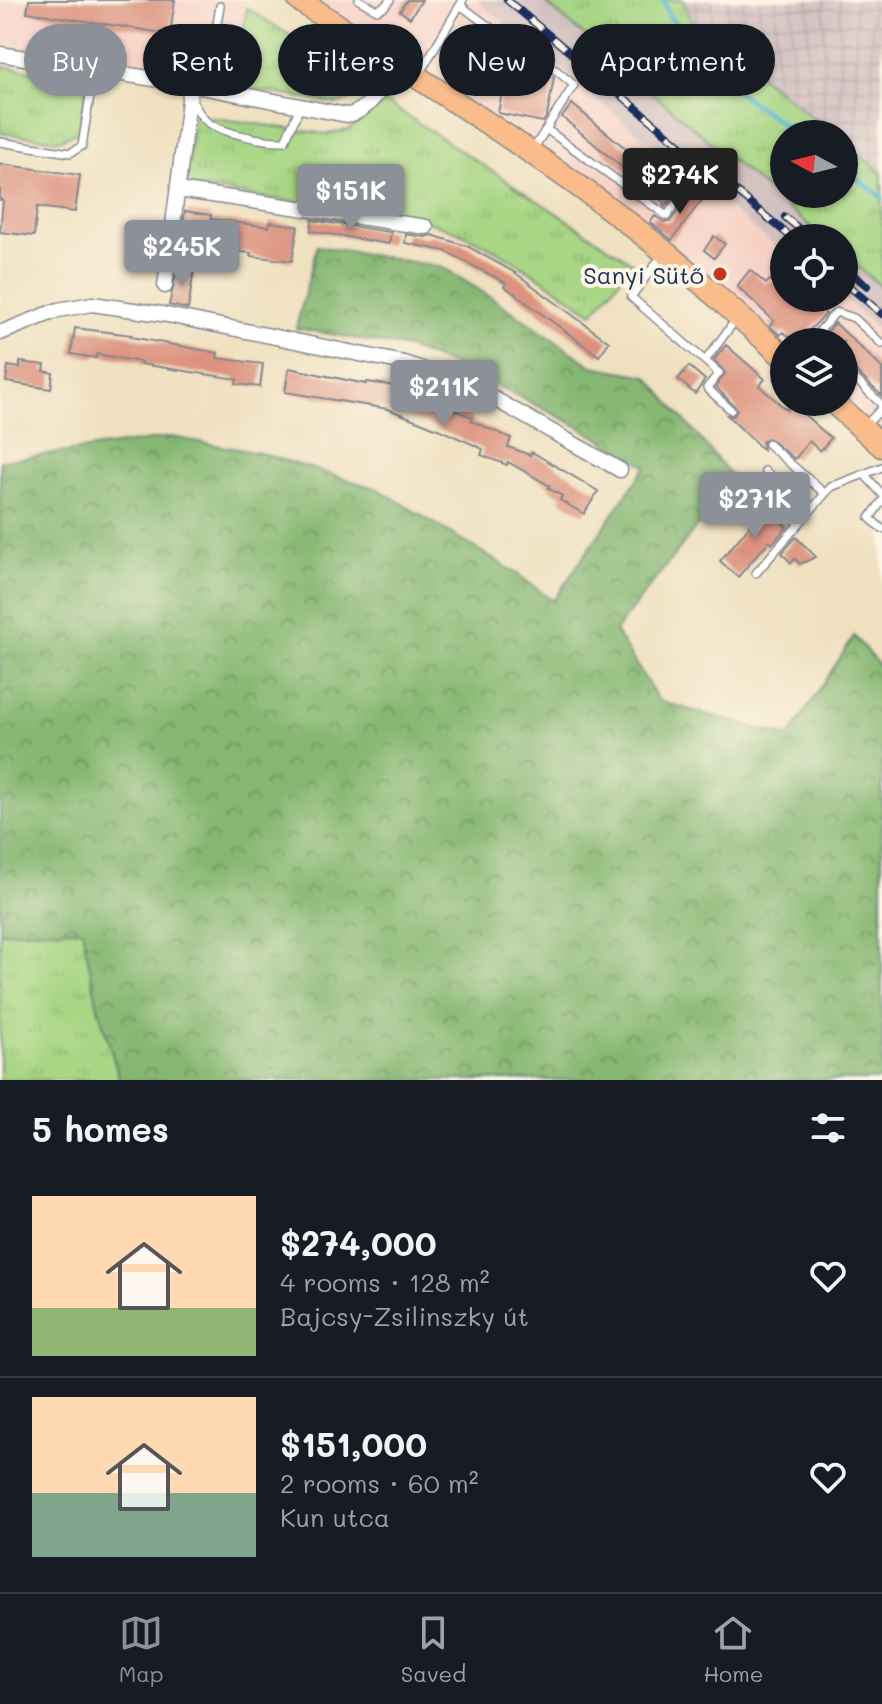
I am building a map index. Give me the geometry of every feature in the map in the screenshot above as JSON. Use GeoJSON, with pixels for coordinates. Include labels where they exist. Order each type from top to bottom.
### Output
{"type":"FeatureCollection","features":[{"type":"Feature","properties":{"kind":"main road"},"geometry":{"type":"LineString","coordinates":[[299,0],[335,24]]}},
{"type":"Feature","properties":{"kind":"main road"},"geometry":{"type":"LineString","coordinates":[[423,82],[628,222],[770,345]]}},
{"type":"Feature","properties":{"kind":"main road"},"geometry":{"type":"LineString","coordinates":[[849,416],[882,446]]}},
{"type":"Feature","properties":{"kind":"street"},"geometry":{"type":"LineString","coordinates":[[0,54],[24,58]]}},
{"type":"Feature","properties":{"kind":"street"},"geometry":{"type":"LineString","coordinates":[[165,286],[194,96]]}},
{"type":"Feature","properties":{"kind":"street"},"geometry":{"type":"LineString","coordinates":[[234,96],[353,114],[373,96]]}},
{"type":"Feature","properties":{"kind":"street"},"geometry":{"type":"LineString","coordinates":[[178,190],[426,227]]}},
{"type":"Feature","properties":{"kind":"street"},"geometry":{"type":"LineString","coordinates":[[0,333],[58,310],[92,304],[162,314],[404,363],[470,385],[620,470]]}},
{"type":"Feature","properties":{"kind":"lane"},"geometry":{"type":"LineString","coordinates":[[359,0],[377,10],[390,0]]}},
{"type":"Feature","properties":{"kind":"lane"},"geometry":{"type":"LineString","coordinates":[[423,68],[462,2],[488,24]]}},
{"type":"Feature","properties":{"kind":"lane"},"geometry":{"type":"LineString","coordinates":[[215,24],[220,6]]}},
{"type":"Feature","properties":{"kind":"lane"},"geometry":{"type":"LineString","coordinates":[[531,154],[574,85],[555,70]]}},
{"type":"Feature","properties":{"kind":"lane"},"geometry":{"type":"LineString","coordinates":[[0,142],[70,153],[82,146],[90,96]]}},
{"type":"Feature","properties":{"kind":"lane"},"geometry":{"type":"LineString","coordinates":[[197,96],[206,122],[273,142],[285,141],[300,106]]}},
{"type":"Feature","properties":{"kind":"lane"},"geometry":{"type":"LineString","coordinates":[[546,129],[667,216],[691,182]]}},
{"type":"Feature","properties":{"kind":"lane"},"geometry":{"type":"LineString","coordinates":[[664,252],[631,297],[719,373],[707,388],[731,410]]}},
{"type":"Feature","properties":{"kind":"lane"},"geometry":{"type":"LineString","coordinates":[[823,328],[836,312],[854,318],[882,344]]}},
{"type":"Feature","properties":{"kind":"lane"},"geometry":{"type":"LineString","coordinates":[[705,361],[738,316]]}},
{"type":"Feature","properties":{"kind":"lane"},"geometry":{"type":"LineString","coordinates":[[858,382],[882,406],[863,428]]}},
{"type":"Feature","properties":{"kind":"lane"},"geometry":{"type":"LineString","coordinates":[[768,444],[824,493]]}},
{"type":"Feature","properties":{"kind":"lane"},"geometry":{"type":"LineString","coordinates":[[756,573],[831,487],[882,467]]}},
{"type":"Feature","properties":{"kind":"lane"},"geometry":{"type":"LineString","coordinates":[[765,471],[806,513]]}},
{"type":"Feature","properties":{"kind":"lane"},"geometry":{"type":"LineString","coordinates":[[865,475],[882,494]]}},
{"type":"Feature","properties":{"kind":"lane"},"geometry":{"type":"LineString","coordinates":[[882,501],[870,518],[882,529]]}},
{"type":"Feature","properties":{"kind":"shaded area"},"geometry":{"type":"Polygon","coordinates":[[[4,0],[235,0],[247,8],[244,24],[143,24],[143,70],[127,67],[127,24],[24,24],[24,48],[0,44],[4,0]]]}},
{"type":"Feature","properties":{"kind":"shaded area"},"geometry":{"type":"Polygon","coordinates":[[[321,0],[476,0],[505,24],[439,24],[439,83],[423,73],[423,24],[353,24],[321,0]]]}},
{"type":"Feature","properties":{"kind":"shaded area"},"geometry":{"type":"Polygon","coordinates":[[[476,0],[542,0],[571,24],[571,78],[555,65],[555,24],[505,24],[476,0]]]}},
{"type":"Feature","properties":{"kind":"shaded area"},"geometry":{"type":"Polygon","coordinates":[[[683,0],[882,0],[882,174],[858,154],[858,120],[815,120],[775,88],[775,24],[696,24],[683,0]]]}},
{"type":"Feature","properties":{"kind":"shaded area"},"geometry":{"type":"Polygon","coordinates":[[[555,65],[571,78],[571,96],[593,96],[770,242],[770,312],[858,311],[882,331],[882,432],[858,409],[858,328],[770,328],[734,294],[548,149],[460,96],[555,96],[555,65]]]}},
{"type":"Feature","properties":{"kind":"shaded area"},"geometry":{"type":"Polygon","coordinates":[[[593,96],[656,96],[770,192],[770,208],[788,208],[807,224],[770,224],[770,242],[593,96]]]}},
{"type":"Feature","properties":{"kind":"shaded area"},"geometry":{"type":"Polygon","coordinates":[[[858,267],[882,287],[882,331],[858,311],[858,267]]]}},
{"type":"Feature","properties":{"kind":"green space"},"geometry":{"type":"Polygon","coordinates":[[[542,0],[683,0],[696,24],[571,24],[542,0]]]}},
{"type":"Feature","properties":{"kind":"green space"},"geometry":{"type":"Polygon","coordinates":[[[247,8],[278,28],[278,94],[262,91],[262,24],[244,24],[247,8]]]}},
{"type":"Feature","properties":{"kind":"green space"},"geometry":{"type":"Polygon","coordinates":[[[0,66],[24,70],[24,96],[85,96],[79,131],[59,140],[0,133],[0,66]]]}},
{"type":"Feature","properties":{"kind":"green space"},"geometry":{"type":"Polygon","coordinates":[[[775,88],[816,120],[770,120],[770,192],[656,96],[775,96],[775,88]]]}},
{"type":"Feature","properties":{"kind":"green space"},"geometry":{"type":"Polygon","coordinates":[[[291,96],[354,96],[337,104],[291,96]]]}},
{"type":"Feature","properties":{"kind":"green space"},"geometry":{"type":"Polygon","coordinates":[[[386,102],[633,263],[593,313],[511,259],[445,227],[421,220],[185,186],[194,115],[327,134],[348,130],[386,102]]]}},
{"type":"Feature","properties":{"kind":"green space"},"geometry":{"type":"Polygon","coordinates":[[[858,154],[882,173],[882,287],[858,267],[858,224],[807,224],[788,208],[858,208],[858,154]]]}},
{"type":"Feature","properties":{"kind":"green space"},"geometry":{"type":"Polygon","coordinates":[[[317,246],[442,267],[592,366],[647,376],[734,479],[615,631],[659,701],[789,737],[854,636],[882,669],[882,1080],[120,1080],[98,1007],[82,929],[0,932],[0,461],[172,437],[260,453],[378,489],[516,573],[553,601],[646,466],[576,425],[466,370],[408,348],[296,328],[317,246]]]}},
{"type":"Feature","properties":{"kind":"green space"},"geometry":{"type":"Polygon","coordinates":[[[82,928],[98,1007],[120,1080],[0,1080],[0,932],[82,928]]]}},
{"type":"Feature","properties":{"kind":"building"},"geometry":{"type":"Polygon","coordinates":[[[29,0],[175,0],[171,24],[143,24],[143,30],[127,27],[127,24],[105,24],[27,12],[29,0]]]}},
{"type":"Feature","properties":{"kind":"building"},"geometry":{"type":"Polygon","coordinates":[[[407,0],[422,0],[410,18],[400,11],[407,0]]]}},
{"type":"Feature","properties":{"kind":"building"},"geometry":{"type":"Polygon","coordinates":[[[501,96],[551,96],[543,122],[498,113],[501,96]]]}},
{"type":"Feature","properties":{"kind":"building"},"geometry":{"type":"Polygon","coordinates":[[[572,104],[677,191],[665,207],[665,203],[562,117],[572,104]]]}},
{"type":"Feature","properties":{"kind":"building"},"geometry":{"type":"Polygon","coordinates":[[[0,164],[80,175],[75,212],[37,207],[34,236],[0,232],[3,200],[0,200],[0,164]]]}},
{"type":"Feature","properties":{"kind":"building"},"geometry":{"type":"Polygon","coordinates":[[[695,188],[705,196],[672,240],[650,222],[655,216],[670,222],[695,188]]]}},
{"type":"Feature","properties":{"kind":"building"},"geometry":{"type":"Polygon","coordinates":[[[185,211],[211,215],[211,219],[269,227],[270,222],[298,226],[292,261],[250,256],[251,253],[223,250],[224,244],[181,238],[185,211]]]}},
{"type":"Feature","properties":{"kind":"building"},"geometry":{"type":"Polygon","coordinates":[[[312,220],[391,232],[389,244],[311,231],[312,220]]]}},
{"type":"Feature","properties":{"kind":"building"},"geometry":{"type":"Polygon","coordinates":[[[406,234],[432,235],[467,246],[514,272],[609,342],[599,356],[504,286],[506,283],[445,251],[405,243],[406,234]]]}},
{"type":"Feature","properties":{"kind":"building"},"geometry":{"type":"Polygon","coordinates":[[[714,236],[725,244],[714,258],[704,250],[714,236]]]}},
{"type":"Feature","properties":{"kind":"building"},"geometry":{"type":"Polygon","coordinates":[[[178,266],[194,269],[188,309],[169,305],[178,266]]]}},
{"type":"Feature","properties":{"kind":"building"},"geometry":{"type":"Polygon","coordinates":[[[750,270],[766,284],[770,280],[770,312],[826,314],[812,328],[772,328],[770,326],[774,321],[737,286],[750,270]]]}},
{"type":"Feature","properties":{"kind":"building"},"geometry":{"type":"Polygon","coordinates":[[[75,328],[132,335],[218,353],[217,358],[263,364],[260,387],[236,384],[237,379],[96,354],[96,358],[71,354],[75,328]]]}},
{"type":"Feature","properties":{"kind":"building"},"geometry":{"type":"Polygon","coordinates":[[[726,345],[765,379],[759,386],[770,395],[770,416],[806,416],[831,438],[820,451],[809,441],[795,459],[768,438],[762,442],[763,450],[727,415],[734,416],[737,409],[716,387],[725,373],[714,360],[726,345]]]}},
{"type":"Feature","properties":{"kind":"building"},"geometry":{"type":"Polygon","coordinates":[[[858,345],[882,368],[882,396],[858,373],[858,345]]]}},
{"type":"Feature","properties":{"kind":"building"},"geometry":{"type":"Polygon","coordinates":[[[20,362],[45,365],[44,371],[53,373],[51,389],[6,382],[8,366],[20,368],[20,362]]]}},
{"type":"Feature","properties":{"kind":"building"},"geometry":{"type":"Polygon","coordinates":[[[689,366],[705,380],[695,394],[678,379],[689,366]]]}},
{"type":"Feature","properties":{"kind":"building"},"geometry":{"type":"Polygon","coordinates":[[[289,368],[366,384],[389,385],[452,409],[511,438],[508,447],[530,455],[532,452],[598,491],[584,514],[560,500],[562,496],[548,488],[550,486],[508,462],[507,465],[481,455],[483,449],[443,431],[388,409],[285,392],[289,368]]]}},
{"type":"Feature","properties":{"kind":"building"},"geometry":{"type":"Polygon","coordinates":[[[768,504],[787,520],[783,524],[787,527],[772,544],[769,541],[738,577],[720,561],[768,504]]]}},
{"type":"Feature","properties":{"kind":"building"},"geometry":{"type":"Polygon","coordinates":[[[796,537],[816,557],[800,564],[795,559],[791,563],[782,553],[796,537]]]}},
{"type":"Feature","properties":{"kind":"waterway"},"geometry":{"type":"LineString","coordinates":[[663,0],[670,17],[720,79],[777,120]]}},
{"type":"Feature","properties":{"kind":"waterway"},"geometry":{"type":"LineString","coordinates":[[858,179],[882,197]]}},
{"type":"Feature","properties":{"kind":"railway"},"geometry":{"type":"LineString","coordinates":[[507,0],[775,224]]}},
{"type":"Feature","properties":{"kind":"railway"},"geometry":{"type":"LineString","coordinates":[[785,217],[793,224]]}},
{"type":"Feature","properties":{"kind":"railway"},"geometry":{"type":"LineString","coordinates":[[858,279],[867,286]]}},
{"type":"Feature","properties":{"kind":"railway"},"geometry":{"type":"LineString","coordinates":[[858,294],[882,314]]}},
{"type":"Feature","properties":{"kind":"place","name":"Sanyi Sütő"},"geometry":{"type":"Point","coordinates":[720,274]}}]}
